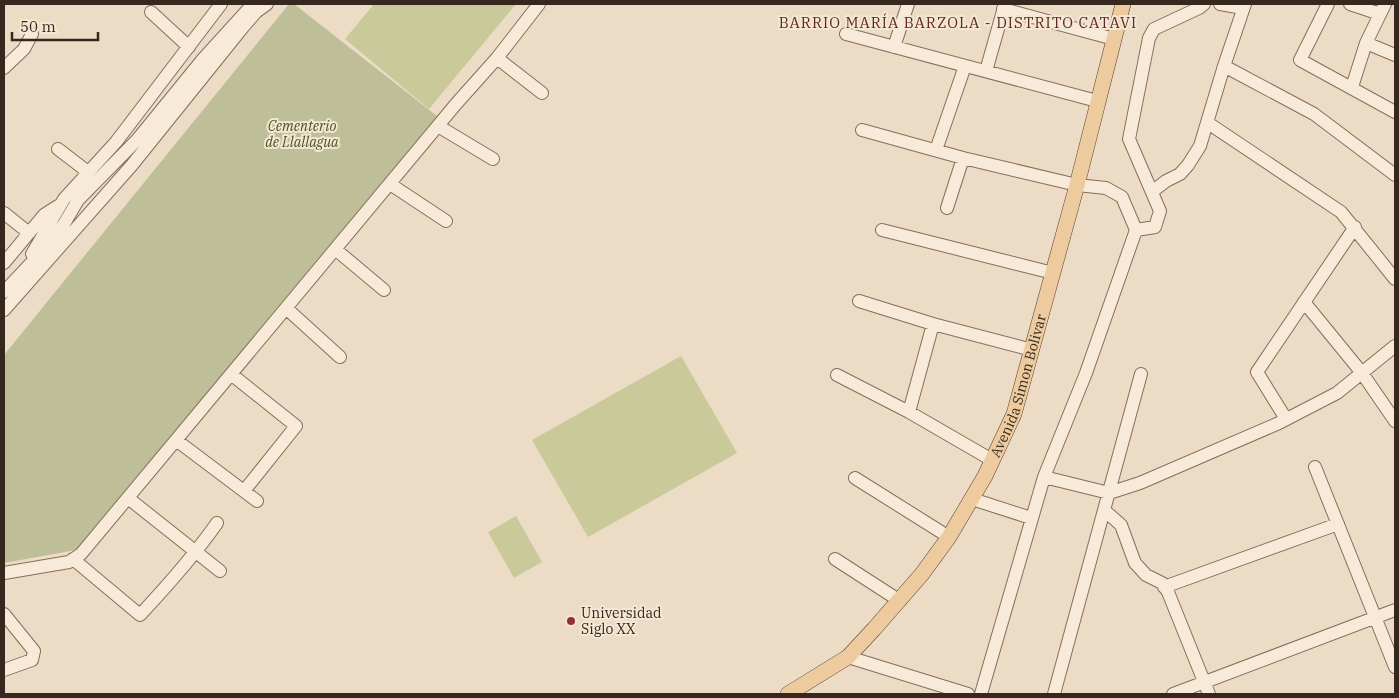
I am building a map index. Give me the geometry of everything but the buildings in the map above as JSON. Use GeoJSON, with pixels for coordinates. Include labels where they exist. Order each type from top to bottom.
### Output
{"type":"FeatureCollection","features":[{"type":"Feature","properties":{"kind":"main road","name":"Avenida Simon Bolivar"},"geometry":{"type":"LineString","coordinates":[[788,694],[848,657],[900,601],[949,537],[972,499],[992,460],[1014,414],[1077,185],[1123,4]]}},
{"type":"Feature","properties":{"kind":"street"},"geometry":{"type":"LineString","coordinates":[[19,276],[60,205],[73,187],[116,142],[221,4]]}},
{"type":"Feature","properties":{"kind":"street"},"geometry":{"type":"LineString","coordinates":[[4,292],[64,224],[78,200],[137,140],[203,60],[253,4]]}},
{"type":"Feature","properties":{"kind":"street"},"geometry":{"type":"LineString","coordinates":[[4,310],[132,165],[243,27],[256,12],[267,4]]}},
{"type":"Feature","properties":{"kind":"street"},"geometry":{"type":"LineString","coordinates":[[4,573],[69,562],[81,554],[438,126],[498,58],[539,4]]}},
{"type":"Feature","properties":{"kind":"street"},"geometry":{"type":"LineString","coordinates":[[894,47],[908,4]]}},
{"type":"Feature","properties":{"kind":"street"},"geometry":{"type":"LineString","coordinates":[[1136,230],[1155,227],[1160,211],[1129,139],[1149,38],[1154,29],[1204,4]]}},
{"type":"Feature","properties":{"kind":"street"},"geometry":{"type":"LineString","coordinates":[[1153,191],[1166,181],[1180,174],[1188,165],[1200,146],[1208,124],[1224,66],[1244,6],[1220,4]]}},
{"type":"Feature","properties":{"kind":"street"},"geometry":{"type":"LineString","coordinates":[[1328,4],[1300,60],[1395,112]]}},
{"type":"Feature","properties":{"kind":"street"},"geometry":{"type":"LineString","coordinates":[[1350,4],[1383,9],[1366,43],[1352,87]]}},
{"type":"Feature","properties":{"kind":"street"},"geometry":{"type":"LineString","coordinates":[[986,71],[1004,6],[1114,39]]}},
{"type":"Feature","properties":{"kind":"street"},"geometry":{"type":"LineString","coordinates":[[151,12],[189,46]]}},
{"type":"Feature","properties":{"kind":"street"},"geometry":{"type":"LineString","coordinates":[[4,68],[24,49],[32,34]]}},
{"type":"Feature","properties":{"kind":"street"},"geometry":{"type":"LineString","coordinates":[[846,34],[1097,101]]}},
{"type":"Feature","properties":{"kind":"street"},"geometry":{"type":"LineString","coordinates":[[1366,43],[1395,55]]}},
{"type":"Feature","properties":{"kind":"street"},"geometry":{"type":"LineString","coordinates":[[498,58],[542,93]]}},
{"type":"Feature","properties":{"kind":"street"},"geometry":{"type":"LineString","coordinates":[[936,150],[965,66]]}},
{"type":"Feature","properties":{"kind":"street"},"geometry":{"type":"LineString","coordinates":[[1224,66],[1314,114],[1395,175]]}},
{"type":"Feature","properties":{"kind":"street"},"geometry":{"type":"LineString","coordinates":[[1208,124],[1341,212],[1395,279]]}},
{"type":"Feature","properties":{"kind":"street"},"geometry":{"type":"LineString","coordinates":[[438,126],[494,159]]}},
{"type":"Feature","properties":{"kind":"street"},"geometry":{"type":"LineString","coordinates":[[862,130],[963,158],[1077,185],[1106,188],[1122,197],[1136,230],[1086,373],[1044,477],[981,694]]}},
{"type":"Feature","properties":{"kind":"street"},"geometry":{"type":"LineString","coordinates":[[58,149],[88,172]]}},
{"type":"Feature","properties":{"kind":"street"},"geometry":{"type":"LineString","coordinates":[[947,208],[963,158]]}},
{"type":"Feature","properties":{"kind":"street"},"geometry":{"type":"LineString","coordinates":[[390,184],[446,221]]}},
{"type":"Feature","properties":{"kind":"street"},"geometry":{"type":"LineString","coordinates":[[4,263],[44,215],[60,205]]}},
{"type":"Feature","properties":{"kind":"street"},"geometry":{"type":"LineString","coordinates":[[4,213],[29,233]]}},
{"type":"Feature","properties":{"kind":"street"},"geometry":{"type":"LineString","coordinates":[[1286,419],[1257,372],[1355,227]]}},
{"type":"Feature","properties":{"kind":"street"},"geometry":{"type":"LineString","coordinates":[[882,230],[1053,273]]}},
{"type":"Feature","properties":{"kind":"street"},"geometry":{"type":"LineString","coordinates":[[335,249],[384,290]]}},
{"type":"Feature","properties":{"kind":"street"},"geometry":{"type":"LineString","coordinates":[[859,301],[933,324],[1032,350]]}},
{"type":"Feature","properties":{"kind":"street"},"geometry":{"type":"LineString","coordinates":[[1304,302],[1362,373],[1395,421]]}},
{"type":"Feature","properties":{"kind":"street"},"geometry":{"type":"LineString","coordinates":[[286,308],[340,357]]}},
{"type":"Feature","properties":{"kind":"street"},"geometry":{"type":"LineString","coordinates":[[909,412],[933,324]]}},
{"type":"Feature","properties":{"kind":"street"},"geometry":{"type":"LineString","coordinates":[[1044,477],[1109,493],[1140,483],[1286,419],[1337,393],[1395,346]]}},
{"type":"Feature","properties":{"kind":"street"},"geometry":{"type":"LineString","coordinates":[[231,374],[296,426],[244,491]]}},
{"type":"Feature","properties":{"kind":"street"},"geometry":{"type":"LineString","coordinates":[[1054,694],[1141,374]]}},
{"type":"Feature","properties":{"kind":"street"},"geometry":{"type":"LineString","coordinates":[[837,375],[909,412],[992,460]]}},
{"type":"Feature","properties":{"kind":"street"},"geometry":{"type":"LineString","coordinates":[[176,440],[257,501]]}},
{"type":"Feature","properties":{"kind":"street"},"geometry":{"type":"LineString","coordinates":[[1315,467],[1395,666]]}},
{"type":"Feature","properties":{"kind":"street"},"geometry":{"type":"LineString","coordinates":[[855,478],[949,537]]}},
{"type":"Feature","properties":{"kind":"street"},"geometry":{"type":"LineString","coordinates":[[128,498],[220,571]]}},
{"type":"Feature","properties":{"kind":"street"},"geometry":{"type":"LineString","coordinates":[[972,499],[1031,518]]}},
{"type":"Feature","properties":{"kind":"street"},"geometry":{"type":"LineString","coordinates":[[1104,510],[1121,525],[1135,563],[1146,575],[1162,583],[1207,688]]}},
{"type":"Feature","properties":{"kind":"street"},"geometry":{"type":"LineString","coordinates":[[73,559],[140,615],[174,579],[217,523]]}},
{"type":"Feature","properties":{"kind":"street"},"geometry":{"type":"LineString","coordinates":[[1164,587],[1338,524]]}},
{"type":"Feature","properties":{"kind":"street"},"geometry":{"type":"LineString","coordinates":[[835,559],[900,601]]}},
{"type":"Feature","properties":{"kind":"street"},"geometry":{"type":"LineString","coordinates":[[1173,694],[1207,688],[1395,610]]}},
{"type":"Feature","properties":{"kind":"street"},"geometry":{"type":"LineString","coordinates":[[4,614],[34,651],[32,660],[4,670]]}},
{"type":"Feature","properties":{"kind":"street"},"geometry":{"type":"LineString","coordinates":[[848,657],[968,694]]}},
{"type":"Feature","properties":{"kind":"green space","name":"Cementerio de Llallagua"},"geometry":{"type":"Polygon","coordinates":[[[289,4],[294,4],[437,116],[76,550],[4,563],[4,355],[289,4]]]}},
{"type":"Feature","properties":{"kind":"green space"},"geometry":{"type":"Polygon","coordinates":[[[374,4],[516,4],[429,109],[345,39],[374,4]]]}},
{"type":"Feature","properties":{"kind":"green space"},"geometry":{"type":"Polygon","coordinates":[[[681,356],[737,453],[588,537],[532,440],[681,356]]]}},
{"type":"Feature","properties":{"kind":"green space"},"geometry":{"type":"Polygon","coordinates":[[[516,516],[542,562],[514,578],[488,532],[516,516]]]}},
{"type":"Feature","properties":{"kind":"place","name":"Universidad Siglo XX"},"geometry":{"type":"Point","coordinates":[571,621]}},
{"type":"Feature","properties":{"kind":"district","name":"BARRIO MARÍA BARZOLA - DISTRITO CATAVI"},"geometry":{"type":"Point","coordinates":[958,23]}}]}
